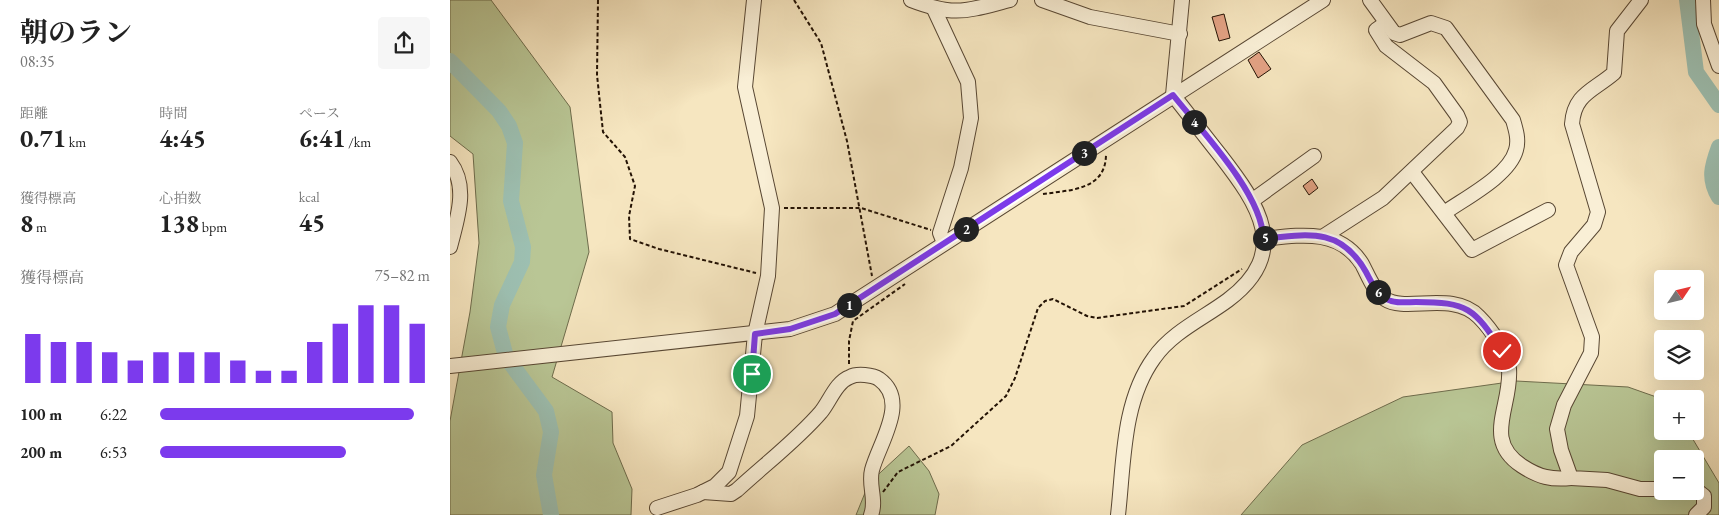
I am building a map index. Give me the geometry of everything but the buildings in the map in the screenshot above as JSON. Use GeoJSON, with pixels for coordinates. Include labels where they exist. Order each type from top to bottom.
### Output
{"type":"FeatureCollection","features":[{"type":"Feature","properties":{"kind":"street"},"geometry":{"type":"LineString","coordinates":[[657,508],[715,486],[729,472],[738,449],[747,416],[755,334],[768,276],[772,208],[744,87],[754,0]]}},
{"type":"Feature","properties":{"kind":"street"},"geometry":{"type":"LineString","coordinates":[[911,0],[934,9],[961,12],[1010,0]]}},
{"type":"Feature","properties":{"kind":"street"},"geometry":{"type":"LineString","coordinates":[[1042,0],[1090,17],[1180,34]]}},
{"type":"Feature","properties":{"kind":"street"},"geometry":{"type":"LineString","coordinates":[[1118,515],[1127,431],[1135,396],[1144,374],[1154,357],[1166,344],[1244,288],[1260,262],[1263,239],[1259,213],[1247,190],[1173,95],[1182,0]]}},
{"type":"Feature","properties":{"kind":"street"},"geometry":{"type":"LineString","coordinates":[[452,366],[755,334],[790,329],[821,320],[835,314],[874,288],[942,238],[1106,139],[1323,0]]}},
{"type":"Feature","properties":{"kind":"street"},"geometry":{"type":"LineString","coordinates":[[1370,0],[1394,33],[1400,35],[1432,23],[1446,28],[1513,120],[1518,136],[1509,166],[1444,213]]}},
{"type":"Feature","properties":{"kind":"street"},"geometry":{"type":"LineString","coordinates":[[1572,478],[1561,450],[1557,429],[1564,404],[1592,353],[1592,337],[1566,265],[1571,252],[1594,225],[1598,212],[1572,124],[1573,108],[1579,99],[1614,73],[1617,31],[1641,0]]}},
{"type":"Feature","properties":{"kind":"street"},"geometry":{"type":"LineString","coordinates":[[1702,0],[1704,24],[1719,66]]}},
{"type":"Feature","properties":{"kind":"street"},"geometry":{"type":"LineString","coordinates":[[934,9],[968,82],[972,118],[942,238]]}},
{"type":"Feature","properties":{"kind":"street"},"geometry":{"type":"LineString","coordinates":[[1324,236],[1383,198],[1457,128],[1460,122],[1458,115],[1434,83],[1386,46],[1376,30],[1386,23]]}},
{"type":"Feature","properties":{"kind":"street"},"geometry":{"type":"LineString","coordinates":[[1253,200],[1314,156]]}},
{"type":"Feature","properties":{"kind":"street"},"geometry":{"type":"LineString","coordinates":[[450,162],[460,186],[460,210],[450,246]]}},
{"type":"Feature","properties":{"kind":"street"},"geometry":{"type":"LineString","coordinates":[[1412,172],[1472,250],[1548,210]]}},
{"type":"Feature","properties":{"kind":"street"},"geometry":{"type":"LineString","coordinates":[[1263,239],[1300,234],[1324,236],[1334,239],[1349,248],[1385,299],[1398,302],[1442,302],[1466,308],[1478,316],[1502,351],[1509,369],[1501,437],[1505,452],[1536,475],[1553,480],[1572,478],[1607,480],[1640,489],[1654,489]]}},
{"type":"Feature","properties":{"kind":"street"},"geometry":{"type":"LineString","coordinates":[[703,492],[731,494],[821,412],[841,383],[850,376],[876,377],[886,384],[893,396],[894,408],[871,472],[873,510]]}},
{"type":"Feature","properties":{"kind":"street"},"geometry":{"type":"LineString","coordinates":[[1696,515],[1704,506],[1704,500]]}},
{"type":"Feature","properties":{"kind":"path"},"geometry":{"type":"LineString","coordinates":[[598,0],[596,75],[603,132],[626,157],[635,186],[629,216],[630,239],[659,249],[768,276]]}},
{"type":"Feature","properties":{"kind":"path"},"geometry":{"type":"LineString","coordinates":[[794,0],[821,43],[848,141],[874,288]]}},
{"type":"Feature","properties":{"kind":"path"},"geometry":{"type":"LineString","coordinates":[[1040,195],[1083,188],[1093,184],[1101,175],[1106,160],[1106,139]]}},
{"type":"Feature","properties":{"kind":"path"},"geometry":{"type":"LineString","coordinates":[[772,208],[861,208],[893,216],[942,238]]}},
{"type":"Feature","properties":{"kind":"path"},"geometry":{"type":"LineString","coordinates":[[873,510],[898,472],[951,446],[1006,396],[1015,378],[1038,308],[1045,301],[1053,299],[1087,316],[1096,318],[1171,309],[1184,306],[1250,264],[1260,262]]}},
{"type":"Feature","properties":{"kind":"path"},"geometry":{"type":"LineString","coordinates":[[850,376],[849,341],[853,321],[910,280]]}},
{"type":"Feature","properties":{"kind":"green space"},"geometry":{"type":"Polygon","coordinates":[[[450,0],[491,0],[570,107],[589,252],[552,377],[612,412],[613,443],[632,489],[631,515],[450,515],[450,421],[470,312],[479,243],[473,154],[450,136],[450,0]]]}},
{"type":"Feature","properties":{"kind":"green space"},"geometry":{"type":"Polygon","coordinates":[[[1516,381],[1628,387],[1654,396],[1654,440],[1693,440],[1699,450],[1654,450],[1654,500],[1704,500],[1704,458],[1719,483],[1719,515],[1241,515],[1302,445],[1403,397],[1516,381]]]}},
{"type":"Feature","properties":{"kind":"green space"},"geometry":{"type":"Polygon","coordinates":[[[909,446],[929,471],[939,494],[935,515],[856,515],[869,483],[909,446]]]}},
{"type":"Feature","properties":{"kind":"waterway"},"geometry":{"type":"LineString","coordinates":[[1687,0],[1696,72],[1719,105]]}},
{"type":"Feature","properties":{"kind":"waterway"},"geometry":{"type":"LineString","coordinates":[[450,61],[499,111],[509,126],[515,143],[511,201],[523,247],[522,262],[502,305],[498,327],[506,357],[546,411],[551,432],[544,475],[551,515]]}},
{"type":"Feature","properties":{"kind":"waterway"},"geometry":{"type":"LineString","coordinates":[[1719,147],[1712,172],[1713,184],[1719,197]]}},
{"type":"Feature","properties":{"kind":"route"},"geometry":{"type":"LineString","coordinates":[[752,374],[755,334],[790,329],[835,314],[1173,95],[1247,190],[1259,213],[1264,230],[1263,239],[1300,234],[1324,236],[1334,239],[1349,248],[1361,262],[1376,288],[1385,299],[1398,302],[1442,302],[1466,308],[1478,316],[1502,351]]}}]}
